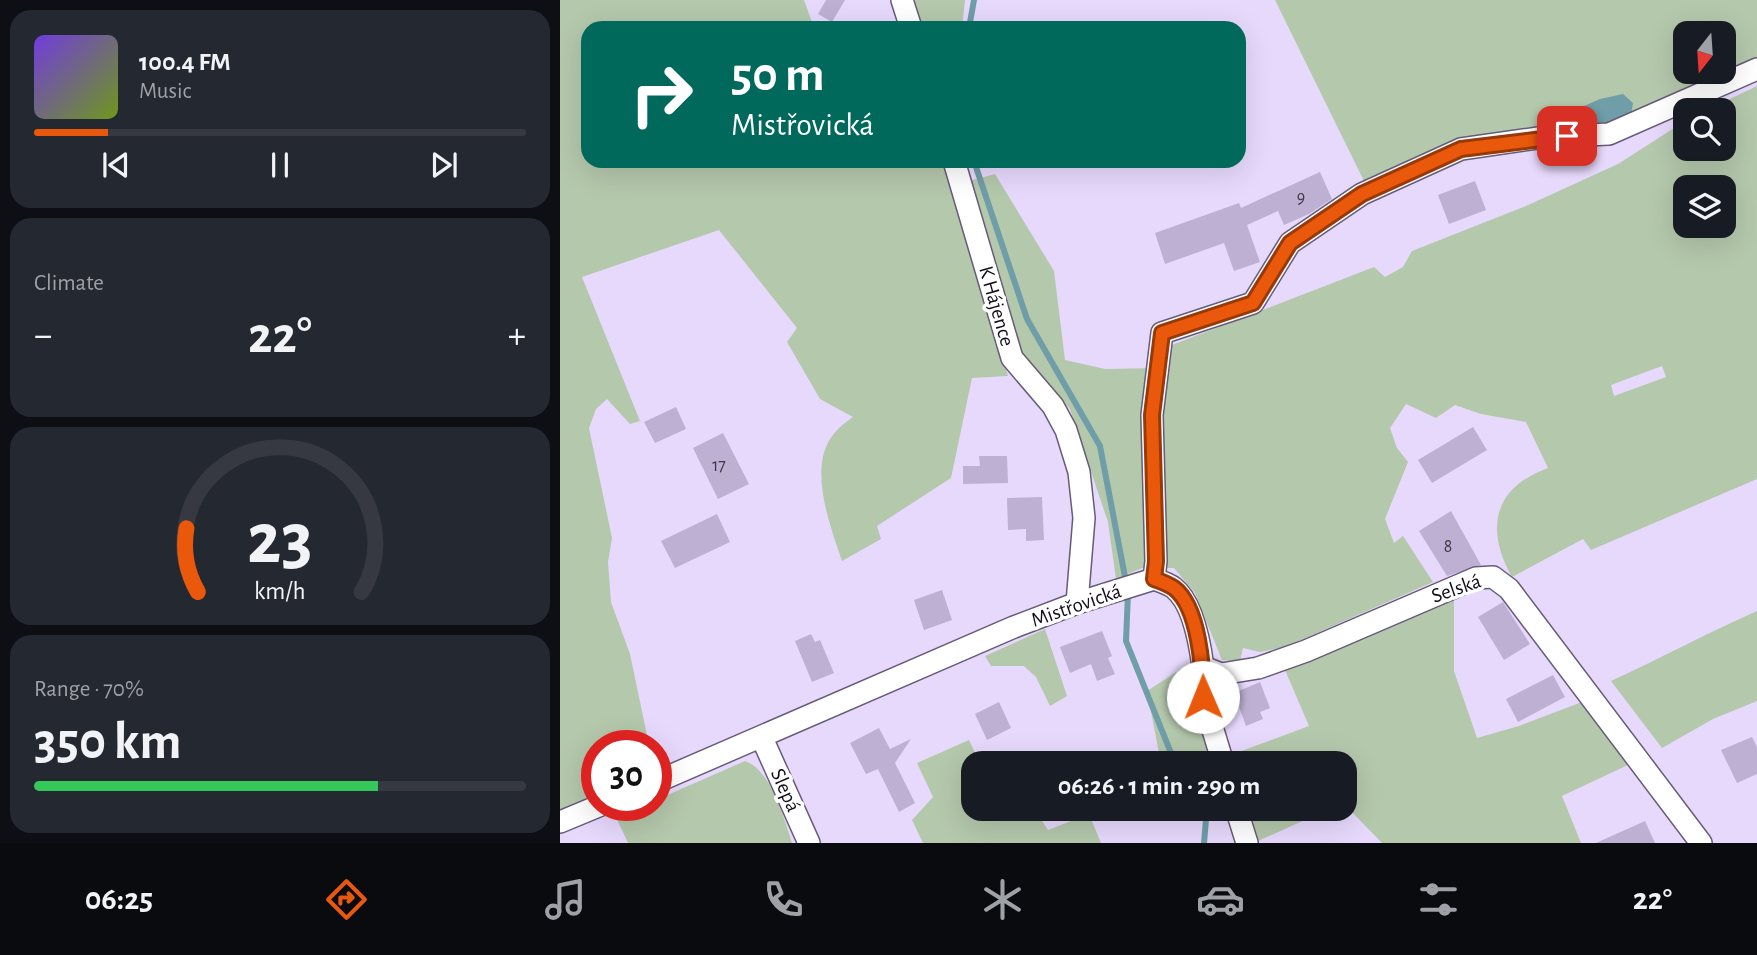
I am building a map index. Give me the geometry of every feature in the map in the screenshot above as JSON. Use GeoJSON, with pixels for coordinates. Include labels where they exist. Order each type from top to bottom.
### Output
{"type":"FeatureCollection","features":[{"type":"Feature","properties":{"kind":"street"},"geometry":{"type":"LineString","coordinates":[[902,0],[909,21]]}},
{"type":"Feature","properties":{"kind":"street"},"geometry":{"type":"LineString","coordinates":[[1137,584],[1156,561],[1152,415],[1162,333],[1253,303],[1290,243],[1362,194],[1461,149],[1545,137],[1609,134],[1757,69]]}},
{"type":"Feature","properties":{"kind":"street","name":"K Hájence"},"geometry":{"type":"LineString","coordinates":[[956,168],[1012,358],[1053,406],[1066,430],[1079,472],[1084,519],[1077,603]]}},
{"type":"Feature","properties":{"kind":"street","name":"Selská"},"geometry":{"type":"LineString","coordinates":[[1203,667],[1221,674],[1258,668],[1306,651],[1476,578],[1493,577],[1509,589],[1701,843]]}},
{"type":"Feature","properties":{"kind":"street"},"geometry":{"type":"LineString","coordinates":[[1137,584],[1175,589],[1189,612],[1199,640],[1203,667],[1203,697],[1219,751]]}},
{"type":"Feature","properties":{"kind":"street","name":"Mistřovická"},"geometry":{"type":"LineString","coordinates":[[672,775],[964,648],[1077,603],[1137,584]]}},
{"type":"Feature","properties":{"kind":"street","name":"Slepá"},"geometry":{"type":"LineString","coordinates":[[762,737],[809,843]]}},
{"type":"Feature","properties":{"kind":"street"},"geometry":{"type":"LineString","coordinates":[[560,822],[581,813]]}},
{"type":"Feature","properties":{"kind":"street"},"geometry":{"type":"LineString","coordinates":[[1240,821],[1247,843]]}},
{"type":"Feature","properties":{"kind":"shaded area"},"geometry":{"type":"Polygon","coordinates":[[[560,0],[804,0],[812,21],[581,21],[581,168],[945,168],[1008,376],[972,378],[951,478],[877,526],[881,539],[842,561],[827,515],[822,464],[825,448],[833,435],[853,417],[820,399],[787,342],[797,328],[719,230],[582,277],[640,421],[630,424],[607,399],[596,409],[589,428],[612,538],[608,562],[611,602],[630,654],[646,730],[581,730],[581,801],[560,809],[560,0]]]}},
{"type":"Feature","properties":{"kind":"shaded area"},"geometry":{"type":"Polygon","coordinates":[[[911,0],[965,0],[963,21],[918,21],[911,0]]]}},
{"type":"Feature","properties":{"kind":"shaded area"},"geometry":{"type":"Polygon","coordinates":[[[1275,0],[1757,0],[1757,62],[1736,72],[1736,21],[1673,21],[1673,84],[1712,84],[1585,129],[1471,141],[1364,181],[1275,0]]]}},
{"type":"Feature","properties":{"kind":"shaded area"},"geometry":{"type":"Polygon","coordinates":[[[1757,86],[1757,479],[1591,550],[1583,539],[1512,577],[1499,543],[1499,512],[1515,487],[1548,468],[1526,422],[1481,414],[1455,405],[1436,418],[1406,404],[1390,428],[1397,448],[1408,462],[1385,519],[1394,543],[1403,536],[1433,582],[1285,647],[1260,652],[1243,648],[1240,661],[1222,660],[1195,593],[1174,568],[1142,568],[1116,579],[1108,522],[1070,409],[1023,360],[969,181],[995,174],[1054,271],[1065,360],[1105,369],[1160,368],[1172,345],[1374,267],[1385,277],[1403,267],[1412,251],[1526,206],[1618,164],[1673,129],[1673,161],[1736,161],[1736,98],[1732,98],[1757,86]],[[1662,366],[1611,385],[1614,396],[1666,377],[1662,366]]]}},
{"type":"Feature","properties":{"kind":"shaded area"},"geometry":{"type":"Polygon","coordinates":[[[1623,94],[1633,103],[1631,115],[1615,124],[1595,129],[1571,121],[1573,111],[1600,99],[1623,94]]]}},
{"type":"Feature","properties":{"kind":"shaded area"},"geometry":{"type":"Polygon","coordinates":[[[1454,599],[1454,671],[1477,738],[1519,726],[1582,702],[1630,764],[1562,796],[1581,843],[1382,843],[1357,817],[1357,751],[1241,751],[1309,726],[1285,670],[1454,599]]]}},
{"type":"Feature","properties":{"kind":"shaded area"},"geometry":{"type":"Polygon","coordinates":[[[1757,611],[1757,701],[1713,719],[1662,748],[1611,681],[1757,611]]]}},
{"type":"Feature","properties":{"kind":"shaded area"},"geometry":{"type":"Polygon","coordinates":[[[1045,629],[1067,696],[1050,706],[1036,677],[1024,666],[991,666],[985,656],[1045,629]]]}},
{"type":"Feature","properties":{"kind":"shaded area"},"geometry":{"type":"Polygon","coordinates":[[[1181,669],[1193,677],[1209,751],[1159,751],[1147,691],[1181,669]]]}},
{"type":"Feature","properties":{"kind":"shaded area"},"geometry":{"type":"Polygon","coordinates":[[[969,740],[974,751],[961,751],[961,821],[1042,821],[1048,830],[1071,821],[1092,821],[1101,843],[923,843],[912,820],[933,797],[917,763],[969,740]]]}},
{"type":"Feature","properties":{"kind":"shaded area"},"geometry":{"type":"Polygon","coordinates":[[[745,761],[754,766],[769,784],[792,843],[628,843],[618,821],[672,821],[672,793],[745,761]]]}},
{"type":"Feature","properties":{"kind":"shaded area"},"geometry":{"type":"Polygon","coordinates":[[[1246,821],[1303,821],[1254,843],[1246,821]]]}},
{"type":"Feature","properties":{"kind":"building"},"geometry":{"type":"Polygon","coordinates":[[[826,0],[845,0],[833,21],[818,14],[826,0]]]}},
{"type":"Feature","properties":{"kind":"building"},"geometry":{"type":"Polygon","coordinates":[[[1320,172],[1332,199],[1309,214],[1284,225],[1278,211],[1247,225],[1260,262],[1234,271],[1224,243],[1165,264],[1155,233],[1239,203],[1241,208],[1320,172]]]}},
{"type":"Feature","properties":{"kind":"building"},"geometry":{"type":"Polygon","coordinates":[[[1475,181],[1486,210],[1449,224],[1438,195],[1475,181]]]}},
{"type":"Feature","properties":{"kind":"building"},"geometry":{"type":"Polygon","coordinates":[[[676,407],[686,429],[655,443],[644,422],[676,407]]]}},
{"type":"Feature","properties":{"kind":"building"},"geometry":{"type":"Polygon","coordinates":[[[1473,427],[1487,450],[1432,483],[1418,460],[1473,427]]]}},
{"type":"Feature","properties":{"kind":"building"},"geometry":{"type":"Polygon","coordinates":[[[723,433],[749,484],[718,499],[693,448],[723,433]]]}},
{"type":"Feature","properties":{"kind":"building"},"geometry":{"type":"Polygon","coordinates":[[[979,456],[1007,456],[1008,483],[963,484],[963,466],[980,466],[979,456]]]}},
{"type":"Feature","properties":{"kind":"building"},"geometry":{"type":"Polygon","coordinates":[[[1042,497],[1044,540],[1026,541],[1026,529],[1008,530],[1007,498],[1042,497]]]}},
{"type":"Feature","properties":{"kind":"building"},"geometry":{"type":"Polygon","coordinates":[[[1451,511],[1481,565],[1447,576],[1419,531],[1451,511]]]}},
{"type":"Feature","properties":{"kind":"building"},"geometry":{"type":"Polygon","coordinates":[[[717,514],[730,542],[675,568],[661,541],[717,514]]]}},
{"type":"Feature","properties":{"kind":"building"},"geometry":{"type":"Polygon","coordinates":[[[942,590],[952,620],[924,630],[914,600],[942,590]]]}},
{"type":"Feature","properties":{"kind":"building"},"geometry":{"type":"Polygon","coordinates":[[[1503,602],[1530,644],[1504,660],[1478,617],[1503,602]]]}},
{"type":"Feature","properties":{"kind":"building"},"geometry":{"type":"Polygon","coordinates":[[[1102,631],[1112,656],[1108,658],[1115,674],[1097,681],[1091,664],[1070,673],[1060,647],[1102,631]]]}},
{"type":"Feature","properties":{"kind":"building"},"geometry":{"type":"Polygon","coordinates":[[[811,634],[815,642],[820,640],[834,673],[812,682],[795,641],[811,634]]]}},
{"type":"Feature","properties":{"kind":"building"},"geometry":{"type":"Polygon","coordinates":[[[1553,675],[1565,697],[1518,722],[1506,699],[1553,675]]]}},
{"type":"Feature","properties":{"kind":"building"},"geometry":{"type":"Polygon","coordinates":[[[1260,682],[1270,708],[1260,712],[1263,719],[1246,726],[1234,693],[1260,682]]]}},
{"type":"Feature","properties":{"kind":"building"},"geometry":{"type":"Polygon","coordinates":[[[999,702],[1011,728],[987,740],[975,714],[999,702]]]}},
{"type":"Feature","properties":{"kind":"building"},"geometry":{"type":"Polygon","coordinates":[[[879,728],[890,749],[911,739],[895,763],[915,803],[899,812],[878,769],[866,774],[850,743],[879,728]]]}},
{"type":"Feature","properties":{"kind":"building"},"geometry":{"type":"Polygon","coordinates":[[[1752,737],[1757,747],[1757,774],[1737,783],[1721,750],[1752,737]]]}},
{"type":"Feature","properties":{"kind":"building"},"geometry":{"type":"Polygon","coordinates":[[[1645,821],[1655,843],[1596,843],[1645,821]]]}},
{"type":"Feature","properties":{"kind":"waterway"},"geometry":{"type":"LineString","coordinates":[[970,21],[974,0]]}},
{"type":"Feature","properties":{"kind":"waterway"},"geometry":{"type":"LineString","coordinates":[[976,168],[1027,319],[1100,446],[1126,582]]}},
{"type":"Feature","properties":{"kind":"waterway"},"geometry":{"type":"LineString","coordinates":[[1128,593],[1126,641],[1170,751]]}},
{"type":"Feature","properties":{"kind":"waterway"},"geometry":{"type":"LineString","coordinates":[[1204,843],[1206,821]]}},
{"type":"Feature","properties":{"kind":"route"},"geometry":{"type":"LineString","coordinates":[[1203,697],[1203,667],[1199,640],[1189,612],[1175,589],[1154,579],[1156,561],[1152,415],[1162,333],[1253,303],[1290,243],[1362,194],[1461,149],[1567,136]]}}]}
